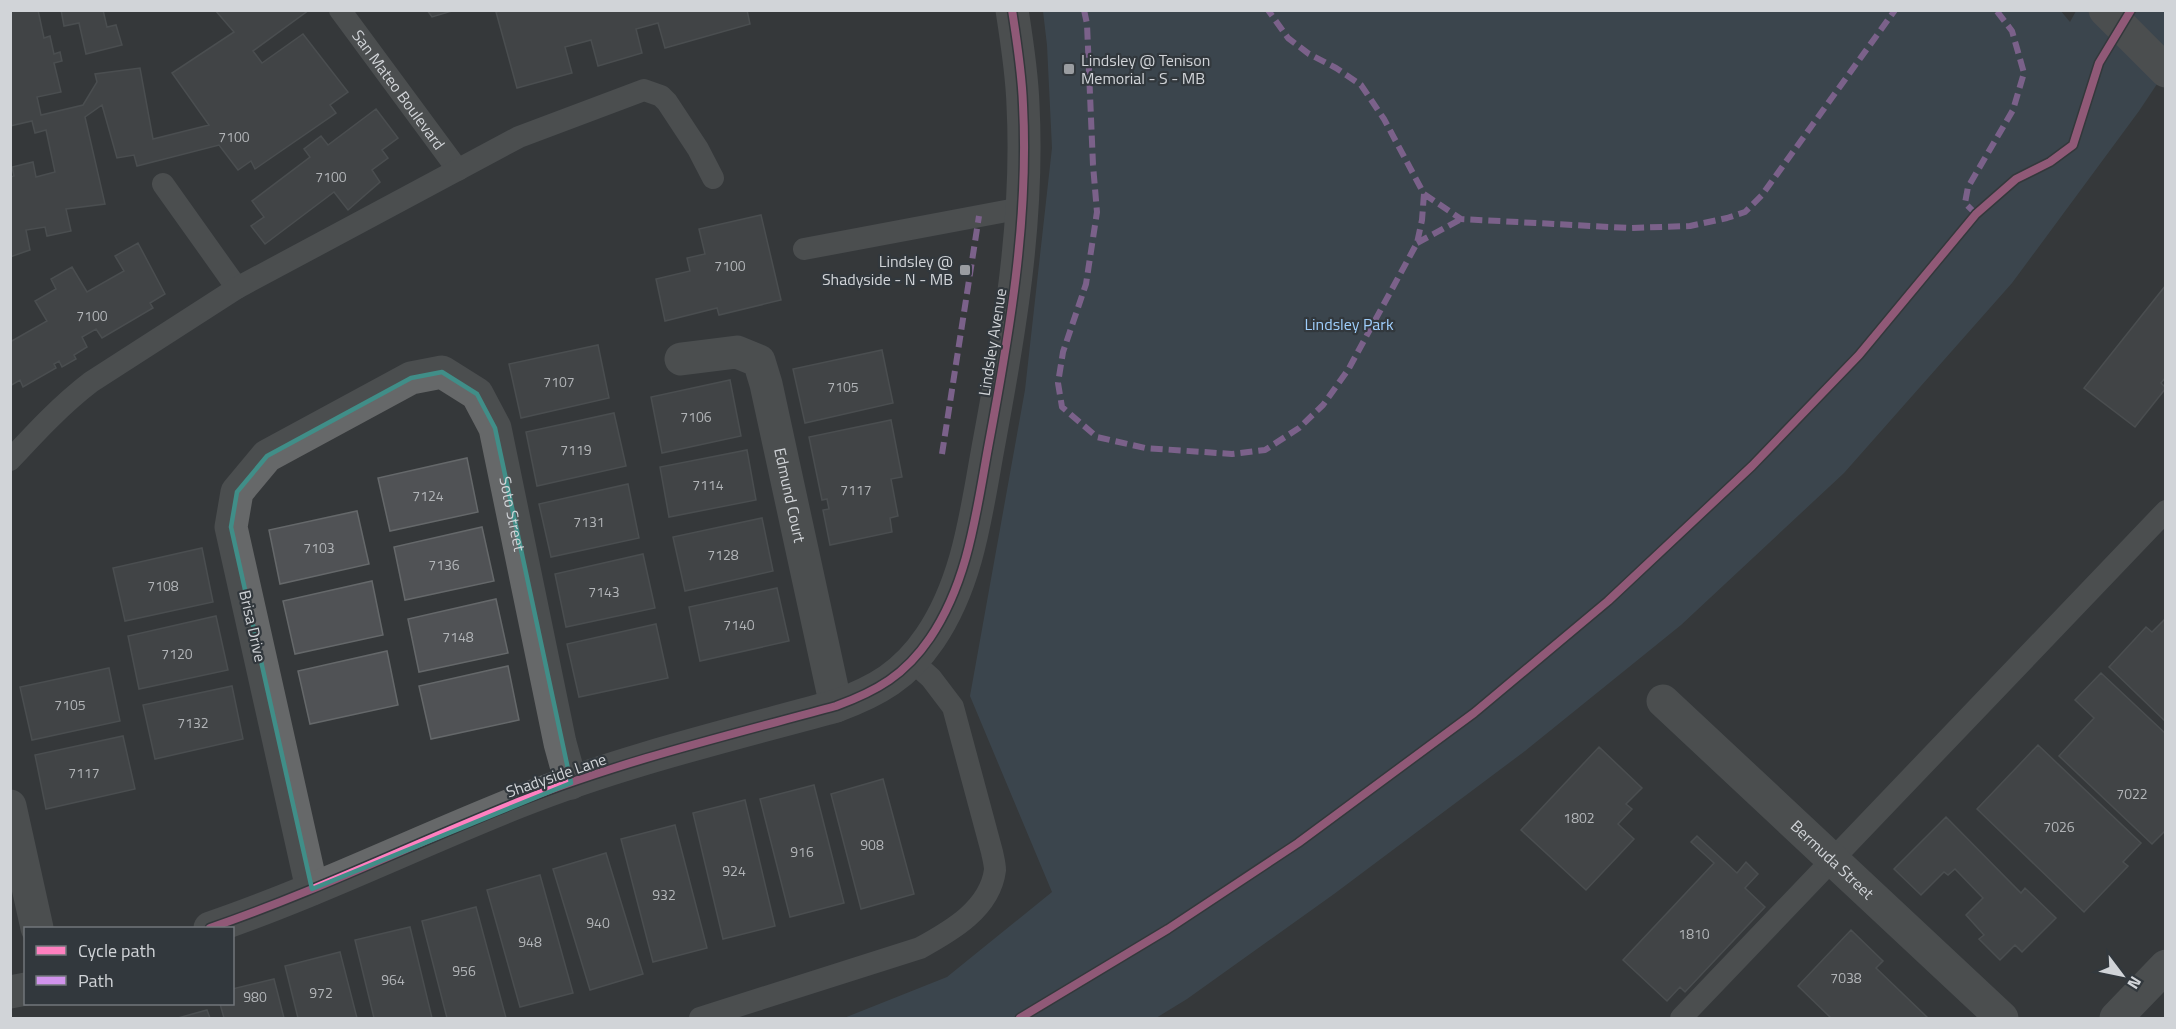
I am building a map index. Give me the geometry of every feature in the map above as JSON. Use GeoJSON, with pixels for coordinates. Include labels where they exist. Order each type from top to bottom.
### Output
{"type":"FeatureCollection","features":[{"type":"Feature","properties":{"kind":"street","name":"Lindsley Avenue"},"geometry":{"type":"LineString","coordinates":[[912,662],[930,638],[949,605],[967,557],[1007,348],[1022,208],[1023,106],[1020,64],[1012,10]]}},
{"type":"Feature","properties":{"kind":"street"},"geometry":{"type":"LineString","coordinates":[[2113,18],[2166,70]]}},
{"type":"Feature","properties":{"kind":"street","name":"Edmund Court"},"geometry":{"type":"LineString","coordinates":[[681,359],[737,352],[759,361],[766,384],[836,706]]}},
{"type":"Feature","properties":{"kind":"street","name":"Soto Street"},"geometry":{"type":"LineString","coordinates":[[342,415],[411,378],[441,372],[477,394],[495,428],[560,743],[571,783]]}},
{"type":"Feature","properties":{"kind":"street","name":"Brisa Drive"},"geometry":{"type":"LineString","coordinates":[[312,889],[231,527],[237,492],[267,456],[342,415]]}},
{"type":"Feature","properties":{"kind":"street","name":"Shadyside Lane"},"geometry":{"type":"LineString","coordinates":[[213,927],[312,889],[519,801],[670,750],[836,706],[861,697],[886,684],[912,662]]}},
{"type":"Feature","properties":{"kind":"street","name":"Bermuda Street"},"geometry":{"type":"LineString","coordinates":[[1664,700],[2002,1018]]}},
{"type":"Feature","properties":{"kind":"street"},"geometry":{"type":"LineString","coordinates":[[10,806],[37,927]]}},
{"type":"Feature","properties":{"kind":"street"},"geometry":{"type":"LineString","coordinates":[[2116,1018],[2166,966]]}},
{"type":"Feature","properties":{"kind":"lane","name":"San Mateo Boulevard"},"geometry":{"type":"LineString","coordinates":[[340,10],[458,170]]}},
{"type":"Feature","properties":{"kind":"lane"},"geometry":{"type":"LineString","coordinates":[[10,460],[46,422],[91,382],[237,288],[519,136],[644,90],[661,96],[667,102],[698,148],[713,178]]}},
{"type":"Feature","properties":{"kind":"lane"},"geometry":{"type":"LineString","coordinates":[[163,184],[237,288]]}},
{"type":"Feature","properties":{"kind":"lane"},"geometry":{"type":"LineString","coordinates":[[804,249],[1022,208]]}},
{"type":"Feature","properties":{"kind":"lane"},"geometry":{"type":"LineString","coordinates":[[1681,1018],[2166,512]]}},
{"type":"Feature","properties":{"kind":"lane"},"geometry":{"type":"LineString","coordinates":[[700,1018],[920,948],[948,933],[974,911],[985,898],[995,869],[953,707],[931,678],[912,662]]}},
{"type":"Feature","properties":{"kind":"highlighted area"},"geometry":{"type":"Polygon","coordinates":[[[442,372],[477,394],[495,428],[571,783],[312,889],[231,527],[237,492],[267,456],[411,378],[442,372]]]}},
{"type":"Feature","properties":{"kind":"green space","name":"Lindsley Park"},"geometry":{"type":"Polygon","coordinates":[[[2060,10],[2070,22],[2076,11],[2165,11],[2165,72],[2139,111],[2012,283],[1844,473],[1681,625],[1525,751],[1334,894],[1187,999],[1156,1018],[844,1018],[947,977],[1052,892],[970,696],[1025,390],[1052,148],[1043,11],[2060,10]]]}},
{"type":"Feature","properties":{"kind":"building"},"geometry":{"type":"Polygon","coordinates":[[[10,10],[38,10],[44,38],[50,36],[54,54],[60,52],[62,61],[54,63],[61,92],[37,97],[41,115],[83,105],[97,82],[95,74],[140,68],[153,139],[209,125],[172,73],[234,32],[215,10],[309,10],[253,51],[262,63],[303,34],[348,92],[330,105],[336,113],[255,169],[251,161],[238,170],[219,145],[137,166],[134,155],[117,158],[102,105],[85,117],[105,204],[66,209],[71,231],[47,236],[45,227],[26,230],[30,250],[10,257],[10,177],[14,176],[12,167],[33,162],[36,177],[55,172],[46,130],[35,133],[32,121],[10,126],[10,10]]]}},
{"type":"Feature","properties":{"kind":"building"},"geometry":{"type":"Polygon","coordinates":[[[61,10],[103,10],[107,27],[116,25],[122,45],[86,54],[79,23],[64,26],[61,10]]]}},
{"type":"Feature","properties":{"kind":"building"},"geometry":{"type":"Polygon","coordinates":[[[427,10],[455,10],[432,17],[427,10]]]}},
{"type":"Feature","properties":{"kind":"building"},"geometry":{"type":"Polygon","coordinates":[[[502,10],[747,10],[750,24],[665,48],[658,23],[636,29],[642,53],[598,66],[591,40],[565,47],[572,73],[517,88],[496,12],[502,10]]]}},
{"type":"Feature","properties":{"kind":"building"},"geometry":{"type":"Polygon","coordinates":[[[376,109],[398,138],[382,150],[388,158],[372,170],[380,182],[348,210],[334,192],[265,244],[251,226],[264,217],[252,201],[310,157],[304,149],[321,136],[328,145],[376,109]]]}},
{"type":"Feature","properties":{"kind":"building"},"geometry":{"type":"Polygon","coordinates":[[[761,215],[781,300],[719,315],[717,308],[665,321],[656,279],[690,271],[687,258],[705,254],[699,229],[761,215]]]}},
{"type":"Feature","properties":{"kind":"building"},"geometry":{"type":"Polygon","coordinates":[[[138,243],[165,294],[150,303],[153,308],[102,338],[96,329],[82,337],[87,347],[74,355],[76,359],[62,367],[59,361],[54,364],[56,368],[23,387],[20,380],[10,386],[10,342],[47,321],[35,301],[56,289],[51,279],[72,267],[87,292],[124,271],[115,256],[138,243]]]}},
{"type":"Feature","properties":{"kind":"building"},"geometry":{"type":"Polygon","coordinates":[[[2166,285],[2166,377],[2161,383],[2166,388],[2135,427],[2084,388],[2166,285]]]}},
{"type":"Feature","properties":{"kind":"building"},"geometry":{"type":"Polygon","coordinates":[[[598,345],[609,398],[521,418],[509,364],[598,345]]]}},
{"type":"Feature","properties":{"kind":"building"},"geometry":{"type":"Polygon","coordinates":[[[882,350],[893,403],[805,423],[793,369],[882,350]]]}},
{"type":"Feature","properties":{"kind":"building"},"geometry":{"type":"Polygon","coordinates":[[[730,380],[741,436],[662,453],[651,397],[730,380]]]}},
{"type":"Feature","properties":{"kind":"building"},"geometry":{"type":"Polygon","coordinates":[[[614,413],[626,466],[537,486],[526,432],[614,413]]]}},
{"type":"Feature","properties":{"kind":"building"},"geometry":{"type":"Polygon","coordinates":[[[891,420],[902,477],[891,479],[898,516],[890,518],[892,532],[830,545],[823,510],[829,509],[827,499],[822,500],[809,437],[891,420]]]}},
{"type":"Feature","properties":{"kind":"building"},"geometry":{"type":"Polygon","coordinates":[[[747,450],[756,500],[669,517],[660,467],[747,450]]]}},
{"type":"Feature","properties":{"kind":"building"},"geometry":{"type":"Polygon","coordinates":[[[467,458],[478,512],[390,531],[378,478],[467,458]]]}},
{"type":"Feature","properties":{"kind":"building"},"geometry":{"type":"Polygon","coordinates":[[[628,484],[639,538],[551,557],[539,504],[628,484]]]}},
{"type":"Feature","properties":{"kind":"building"},"geometry":{"type":"Polygon","coordinates":[[[357,511],[369,564],[280,584],[269,530],[357,511]]]}},
{"type":"Feature","properties":{"kind":"building"},"geometry":{"type":"Polygon","coordinates":[[[762,518],[773,571],[685,591],[673,537],[762,518]]]}},
{"type":"Feature","properties":{"kind":"building"},"geometry":{"type":"Polygon","coordinates":[[[482,527],[494,581],[405,600],[394,547],[482,527]]]}},
{"type":"Feature","properties":{"kind":"building"},"geometry":{"type":"Polygon","coordinates":[[[202,548],[213,602],[125,621],[113,568],[202,548]]]}},
{"type":"Feature","properties":{"kind":"building"},"geometry":{"type":"Polygon","coordinates":[[[643,554],[655,608],[566,627],[555,574],[643,554]]]}},
{"type":"Feature","properties":{"kind":"building"},"geometry":{"type":"Polygon","coordinates":[[[372,581],[383,635],[295,654],[283,601],[372,581]]]}},
{"type":"Feature","properties":{"kind":"building"},"geometry":{"type":"Polygon","coordinates":[[[777,588],[789,641],[700,661],[689,607],[777,588]]]}},
{"type":"Feature","properties":{"kind":"building"},"geometry":{"type":"Polygon","coordinates":[[[496,599],[508,653],[419,672],[408,619],[496,599]]]}},
{"type":"Feature","properties":{"kind":"building"},"geometry":{"type":"Polygon","coordinates":[[[216,616],[228,670],[139,689],[128,636],[216,616]]]}},
{"type":"Feature","properties":{"kind":"building"},"geometry":{"type":"Polygon","coordinates":[[[2166,618],[2166,722],[2109,667],[2146,627],[2152,632],[2166,618]]]}},
{"type":"Feature","properties":{"kind":"building"},"geometry":{"type":"Polygon","coordinates":[[[656,624],[668,678],[579,697],[567,644],[656,624]]]}},
{"type":"Feature","properties":{"kind":"building"},"geometry":{"type":"Polygon","coordinates":[[[387,651],[398,705],[310,724],[298,671],[387,651]]]}},
{"type":"Feature","properties":{"kind":"building"},"geometry":{"type":"Polygon","coordinates":[[[508,666],[519,720],[431,739],[419,686],[508,666]]]}},
{"type":"Feature","properties":{"kind":"building"},"geometry":{"type":"Polygon","coordinates":[[[109,668],[120,721],[32,740],[20,687],[109,668]]]}},
{"type":"Feature","properties":{"kind":"building"},"geometry":{"type":"Polygon","coordinates":[[[2101,673],[2166,734],[2166,830],[2152,844],[2059,756],[2094,718],[2075,700],[2101,673]]]}},
{"type":"Feature","properties":{"kind":"building"},"geometry":{"type":"Polygon","coordinates":[[[232,686],[243,739],[155,759],[143,705],[232,686]]]}},
{"type":"Feature","properties":{"kind":"building"},"geometry":{"type":"Polygon","coordinates":[[[123,736],[135,789],[46,809],[35,755],[123,736]]]}},
{"type":"Feature","properties":{"kind":"building"},"geometry":{"type":"Polygon","coordinates":[[[2038,745],[2141,843],[2123,862],[2128,866],[2084,912],[1977,809],[2038,745]]]}},
{"type":"Feature","properties":{"kind":"building"},"geometry":{"type":"Polygon","coordinates":[[[1599,747],[1642,788],[1626,804],[1632,809],[1618,824],[1634,839],[1586,890],[1521,830],[1599,747]]]}},
{"type":"Feature","properties":{"kind":"building"},"geometry":{"type":"Polygon","coordinates":[[[883,779],[914,894],[861,909],[831,794],[883,779]]]}},
{"type":"Feature","properties":{"kind":"building"},"geometry":{"type":"Polygon","coordinates":[[[814,785],[844,903],[790,917],[760,799],[814,785]]]}},
{"type":"Feature","properties":{"kind":"building"},"geometry":{"type":"Polygon","coordinates":[[[745,800],[775,926],[723,939],[693,813],[745,800]]]}},
{"type":"Feature","properties":{"kind":"building"},"geometry":{"type":"Polygon","coordinates":[[[1946,817],[2021,893],[2025,888],[2056,918],[2022,952],[2015,945],[2000,960],[1979,939],[1984,935],[1966,915],[1983,898],[1955,869],[1948,875],[1944,872],[1921,895],[1894,869],[1946,817]]]}},
{"type":"Feature","properties":{"kind":"building"},"geometry":{"type":"Polygon","coordinates":[[[675,825],[707,948],[653,962],[621,839],[675,825]]]}},
{"type":"Feature","properties":{"kind":"building"},"geometry":{"type":"Polygon","coordinates":[[[1697,836],[1737,873],[1746,862],[1758,874],[1745,888],[1765,907],[1685,992],[1680,987],[1667,1001],[1623,960],[1714,863],[1691,842],[1697,836]]]}},
{"type":"Feature","properties":{"kind":"building"},"geometry":{"type":"Polygon","coordinates":[[[606,853],[643,974],[590,990],[553,869],[606,853]]]}},
{"type":"Feature","properties":{"kind":"building"},"geometry":{"type":"Polygon","coordinates":[[[540,875],[573,993],[520,1007],[487,890],[540,875]]]}},
{"type":"Feature","properties":{"kind":"building"},"geometry":{"type":"Polygon","coordinates":[[[476,907],[506,1018],[447,1018],[422,921],[476,907]]]}},
{"type":"Feature","properties":{"kind":"building"},"geometry":{"type":"Polygon","coordinates":[[[410,927],[432,1018],[374,1018],[355,940],[410,927]]]}},
{"type":"Feature","properties":{"kind":"building"},"geometry":{"type":"Polygon","coordinates":[[[1851,930],[1883,961],[1876,968],[1928,1018],[1831,1018],[1798,986],[1851,930]]]}},
{"type":"Feature","properties":{"kind":"building"},"geometry":{"type":"Polygon","coordinates":[[[340,952],[357,1018],[298,1018],[285,966],[340,952]]]}},
{"type":"Feature","properties":{"kind":"building"},"geometry":{"type":"Polygon","coordinates":[[[274,979],[284,1018],[224,1018],[220,1005],[234,1005],[234,989],[274,979]]]}},
{"type":"Feature","properties":{"kind":"building"},"geometry":{"type":"Polygon","coordinates":[[[207,1010],[210,1018],[178,1018],[207,1010]]]}},
{"type":"Feature","properties":{"kind":"marked path"},"geometry":{"type":"LineString","coordinates":[[1084,10],[1087,24],[1097,212],[1086,284],[1063,352],[1058,383],[1062,407],[1097,437],[1145,448],[1232,454],[1265,450],[1299,428],[1323,405],[1348,370],[1417,243],[1422,220],[1424,194],[1384,119],[1361,85],[1336,68],[1309,54],[1288,38],[1268,10]]}},
{"type":"Feature","properties":{"kind":"marked path"},"geometry":{"type":"LineString","coordinates":[[1424,194],[1461,219],[1629,228],[1690,226],[1745,212],[1762,195],[1895,10]]}},
{"type":"Feature","properties":{"kind":"marked path"},"geometry":{"type":"LineString","coordinates":[[1976,214],[1965,203],[1968,187],[2013,110],[2024,73],[2012,31],[1996,10]]}},
{"type":"Feature","properties":{"kind":"marked path"},"geometry":{"type":"LineString","coordinates":[[942,454],[979,216]]}},
{"type":"Feature","properties":{"kind":"marked path"},"geometry":{"type":"LineString","coordinates":[[1417,243],[1461,219]]}},
{"type":"Feature","properties":{"kind":"cycle path"},"geometry":{"type":"LineString","coordinates":[[213,927],[288,899],[557,787],[636,761],[836,706],[877,688],[911,662],[930,638],[943,616],[962,571],[969,547],[1010,321],[1020,235],[1024,148],[1022,81],[1012,10]]}},
{"type":"Feature","properties":{"kind":"cycle path"},"geometry":{"type":"LineString","coordinates":[[1020,1018],[1168,929],[1298,843],[1474,713],[1608,601],[1752,466],[1859,355],[1976,214],[2016,179],[2050,162],[2073,145],[2099,63],[2131,10]]}},
{"type":"Feature","properties":{"kind":"place","name":"Lindsley @ Tenison Memorial - S - MB"},"geometry":{"type":"Point","coordinates":[1069,69]}},
{"type":"Feature","properties":{"kind":"place","name":"Lindsley @ Shadyside - N - MB"},"geometry":{"type":"Point","coordinates":[965,270]}}]}
